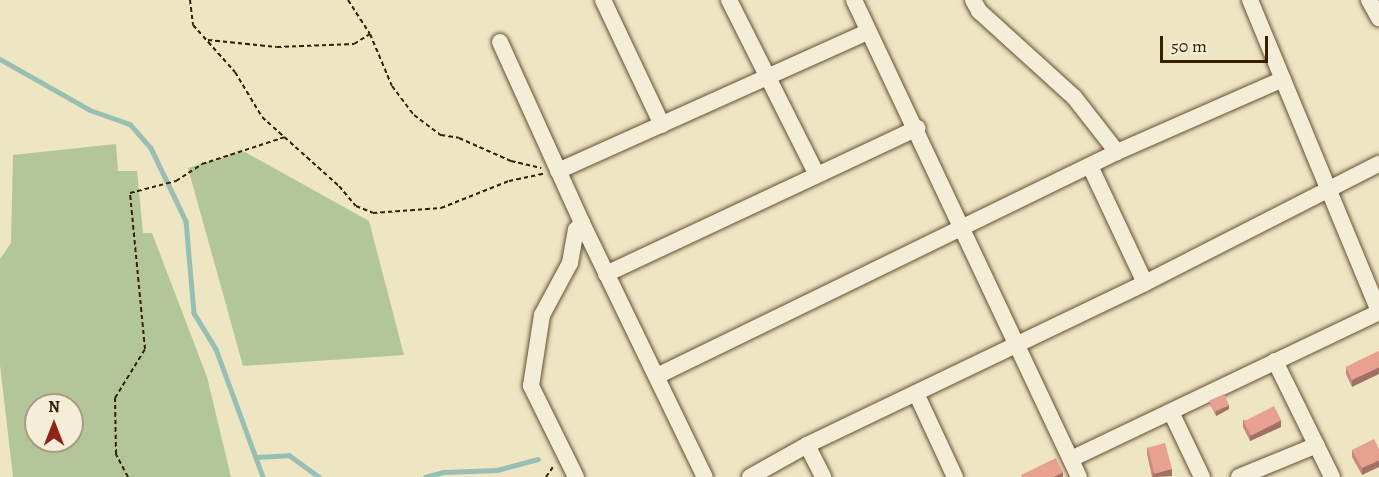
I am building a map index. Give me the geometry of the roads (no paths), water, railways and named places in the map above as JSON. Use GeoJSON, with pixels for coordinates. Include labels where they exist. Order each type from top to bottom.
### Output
{"type":"FeatureCollection","features":[{"type":"Feature","properties":{"kind":"street"},"geometry":{"type":"LineString","coordinates":[[603,0],[662,125]]}},
{"type":"Feature","properties":{"kind":"street"},"geometry":{"type":"LineString","coordinates":[[729,0],[816,173]]}},
{"type":"Feature","properties":{"kind":"street"},"geometry":{"type":"LineString","coordinates":[[854,0],[917,128],[962,230],[1079,477]]}},
{"type":"Feature","properties":{"kind":"street"},"geometry":{"type":"LineString","coordinates":[[973,0],[979,11],[1074,97],[1117,152]]}},
{"type":"Feature","properties":{"kind":"street"},"geometry":{"type":"LineString","coordinates":[[1071,459],[1379,312],[1250,0]]}},
{"type":"Feature","properties":{"kind":"street"},"geometry":{"type":"LineString","coordinates":[[1370,0],[1379,18]]}},
{"type":"Feature","properties":{"kind":"street"},"geometry":{"type":"LineString","coordinates":[[558,171],[868,32]]}},
{"type":"Feature","properties":{"kind":"street"},"geometry":{"type":"LineString","coordinates":[[500,42],[606,274],[705,477]]}},
{"type":"Feature","properties":{"kind":"street"},"geometry":{"type":"LineString","coordinates":[[657,376],[962,230],[1117,152],[1283,79]]}},
{"type":"Feature","properties":{"kind":"street"},"geometry":{"type":"LineString","coordinates":[[606,274],[816,173],[917,128]]}},
{"type":"Feature","properties":{"kind":"street"},"geometry":{"type":"LineString","coordinates":[[750,477],[807,445],[1145,283],[1379,164]]}},
{"type":"Feature","properties":{"kind":"street"},"geometry":{"type":"LineString","coordinates":[[1090,166],[1145,283]]}},
{"type":"Feature","properties":{"kind":"street"},"geometry":{"type":"LineString","coordinates":[[576,477],[531,386],[542,315],[570,263],[576,230],[582,223]]}},
{"type":"Feature","properties":{"kind":"street"},"geometry":{"type":"LineString","coordinates":[[1275,361],[1332,477]]}},
{"type":"Feature","properties":{"kind":"street"},"geometry":{"type":"LineString","coordinates":[[916,393],[955,477]]}},
{"type":"Feature","properties":{"kind":"street"},"geometry":{"type":"LineString","coordinates":[[1171,412],[1202,477]]}},
{"type":"Feature","properties":{"kind":"street"},"geometry":{"type":"LineString","coordinates":[[807,445],[823,477]]}},
{"type":"Feature","properties":{"kind":"street"},"geometry":{"type":"LineString","coordinates":[[1239,477],[1317,445]]}},
{"type":"Feature","properties":{"kind":"waterway"},"geometry":{"type":"LineString","coordinates":[[0,59],[90,110],[130,124],[151,148],[186,221],[194,313],[216,349],[263,477]]}},
{"type":"Feature","properties":{"kind":"waterway"},"geometry":{"type":"LineString","coordinates":[[256,457],[289,455],[319,477]]}},
{"type":"Feature","properties":{"kind":"waterway"},"geometry":{"type":"LineString","coordinates":[[425,477],[444,472],[497,470],[538,459]]}}]}
